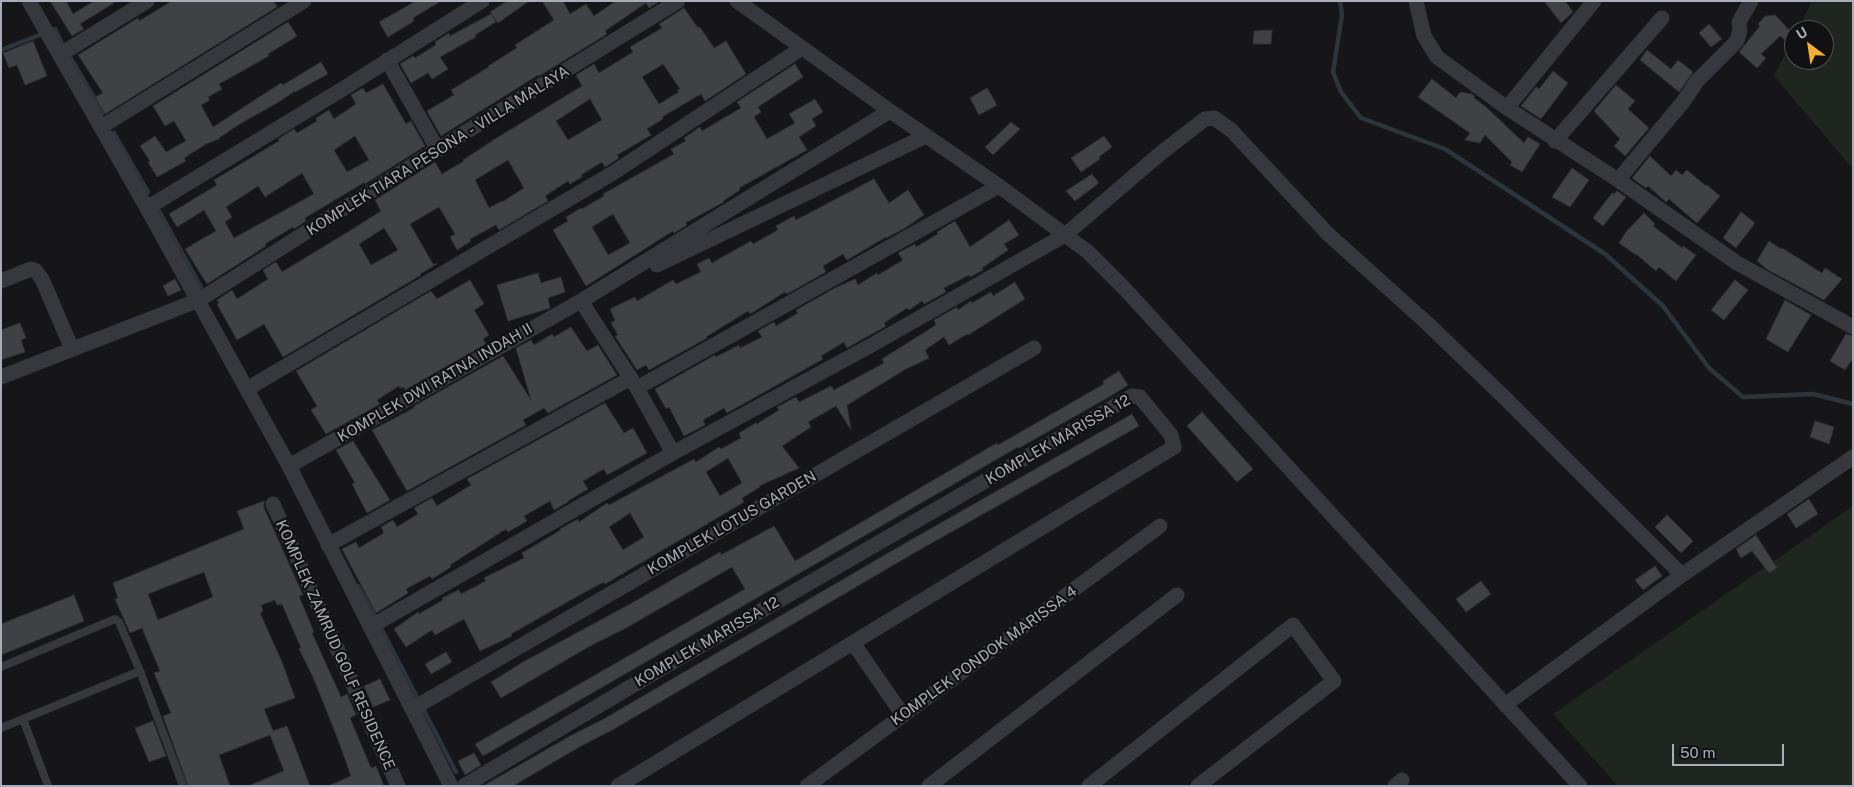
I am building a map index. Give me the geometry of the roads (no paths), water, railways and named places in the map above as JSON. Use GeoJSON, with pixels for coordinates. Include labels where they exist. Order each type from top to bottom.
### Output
{"type":"FeatureCollection","features":[{"type":"Feature","properties":{"kind":"street"},"geometry":{"type":"LineString","coordinates":[[29,1],[199,300],[289,466],[451,786]]}},
{"type":"Feature","properties":{"kind":"street"},"geometry":{"type":"LineString","coordinates":[[60,54],[130,5],[147,1]]}},
{"type":"Feature","properties":{"kind":"street"},"geometry":{"type":"LineString","coordinates":[[101,127],[304,1]]}},
{"type":"Feature","properties":{"kind":"street"},"geometry":{"type":"LineString","coordinates":[[147,208],[346,88],[482,1]]}},
{"type":"Feature","properties":{"kind":"street","name":"KOMPLEK TIARA PESONA - VILLA MALAYA"},"geometry":{"type":"LineString","coordinates":[[1,377],[199,300],[678,1]]}},
{"type":"Feature","properties":{"kind":"street"},"geometry":{"type":"LineString","coordinates":[[737,1],[890,111],[999,186],[1066,235],[1108,270],[1580,786]]}},
{"type":"Feature","properties":{"kind":"street"},"geometry":{"type":"LineString","coordinates":[[1416,1],[1424,36],[1437,57],[1507,108],[1618,180],[1737,263],[1853,327]]}},
{"type":"Feature","properties":{"kind":"street"},"geometry":{"type":"LineString","coordinates":[[1507,108],[1594,1]]}},
{"type":"Feature","properties":{"kind":"street"},"geometry":{"type":"LineString","coordinates":[[1618,180],[1683,102],[1697,81],[1737,42],[1740,30],[1739,22],[1751,1]]}},
{"type":"Feature","properties":{"kind":"street"},"geometry":{"type":"LineString","coordinates":[[1555,140],[1662,18]]}},
{"type":"Feature","properties":{"kind":"street"},"geometry":{"type":"LineString","coordinates":[[247,389],[613,173],[802,48]]}},
{"type":"Feature","properties":{"kind":"street"},"geometry":{"type":"LineString","coordinates":[[387,60],[438,150]]}},
{"type":"Feature","properties":{"kind":"street"},"geometry":{"type":"LineString","coordinates":[[581,301],[890,111]]}},
{"type":"Feature","properties":{"kind":"street"},"geometry":{"type":"LineString","coordinates":[[370,627],[673,453],[870,346],[1066,235],[1161,153],[1206,119],[1214,118],[1232,130],[1328,234],[1428,324],[1682,575]]}},
{"type":"Feature","properties":{"kind":"street"},"geometry":{"type":"LineString","coordinates":[[581,301],[926,136]]}},
{"type":"Feature","properties":{"kind":"street"},"geometry":{"type":"LineString","coordinates":[[328,545],[634,383],[999,186]]}},
{"type":"Feature","properties":{"kind":"street"},"geometry":{"type":"LineString","coordinates":[[1,280],[31,269],[35,270],[42,279],[72,349]]}},
{"type":"Feature","properties":{"kind":"street"},"geometry":{"type":"LineString","coordinates":[[581,301],[634,383],[673,453]]}},
{"type":"Feature","properties":{"kind":"street","name":"KOMPLEK DWI RATNA INDAH II"},"geometry":{"type":"LineString","coordinates":[[289,466],[581,301]]}},
{"type":"Feature","properties":{"kind":"street","name":"KOMPLEK LOTUS GARDEN"},"geometry":{"type":"LineString","coordinates":[[412,709],[1034,348]]}},
{"type":"Feature","properties":{"kind":"street","name":"KOMPLEK MARISSA 12"},"geometry":{"type":"LineString","coordinates":[[464,786],[619,693],[1132,396],[1140,397],[1171,434],[1174,447],[618,786]]}},
{"type":"Feature","properties":{"kind":"street"},"geometry":{"type":"LineString","coordinates":[[1505,705],[1682,575],[1853,457]]}},
{"type":"Feature","properties":{"kind":"street","name":"KOMPLEK ZAMRUD GOLF RESIDENCE"},"geometry":{"type":"LineString","coordinates":[[273,504],[398,786]]}},
{"type":"Feature","properties":{"kind":"street","name":"KOMPLEK PONDOK MARISSA 4"},"geometry":{"type":"LineString","coordinates":[[807,786],[1160,526]]}},
{"type":"Feature","properties":{"kind":"street"},"geometry":{"type":"LineString","coordinates":[[929,786],[1177,595]]}},
{"type":"Feature","properties":{"kind":"street"},"geometry":{"type":"LineString","coordinates":[[1089,786],[1293,625],[1334,681],[1198,786]]}},
{"type":"Feature","properties":{"kind":"street"},"geometry":{"type":"LineString","coordinates":[[853,642],[904,715]]}},
{"type":"Feature","properties":{"kind":"lane"},"geometry":{"type":"LineString","coordinates":[[1,667],[115,619],[122,628],[140,671],[183,786]]}},
{"type":"Feature","properties":{"kind":"lane"},"geometry":{"type":"LineString","coordinates":[[1,728],[140,671]]}},
{"type":"Feature","properties":{"kind":"lane"},"geometry":{"type":"LineString","coordinates":[[23,719],[48,786]]}},
{"type":"Feature","properties":{"kind":"waterway"},"geometry":{"type":"LineString","coordinates":[[1340,1],[1342,15],[1333,72],[1341,92],[1361,118],[1445,149],[1605,254],[1663,306],[1709,368],[1743,397],[1813,394],[1853,404]]}},
{"type":"Feature","properties":{"kind":"waterway"},"geometry":{"type":"LineString","coordinates":[[55,29],[62,44]]}},
{"type":"Feature","properties":{"kind":"waterway"},"geometry":{"type":"LineString","coordinates":[[1,50],[42,34]]}},
{"type":"Feature","properties":{"kind":"waterway"},"geometry":{"type":"LineString","coordinates":[[70,57],[103,113]]}},
{"type":"Feature","properties":{"kind":"waterway"},"geometry":{"type":"LineString","coordinates":[[114,133],[148,192]]}},
{"type":"Feature","properties":{"kind":"waterway"},"geometry":{"type":"LineString","coordinates":[[158,209],[201,287]]}},
{"type":"Feature","properties":{"kind":"waterway"},"geometry":{"type":"LineString","coordinates":[[358,586],[375,616]]}},
{"type":"Feature","properties":{"kind":"waterway"},"geometry":{"type":"LineString","coordinates":[[382,630],[456,772]]}}]}
